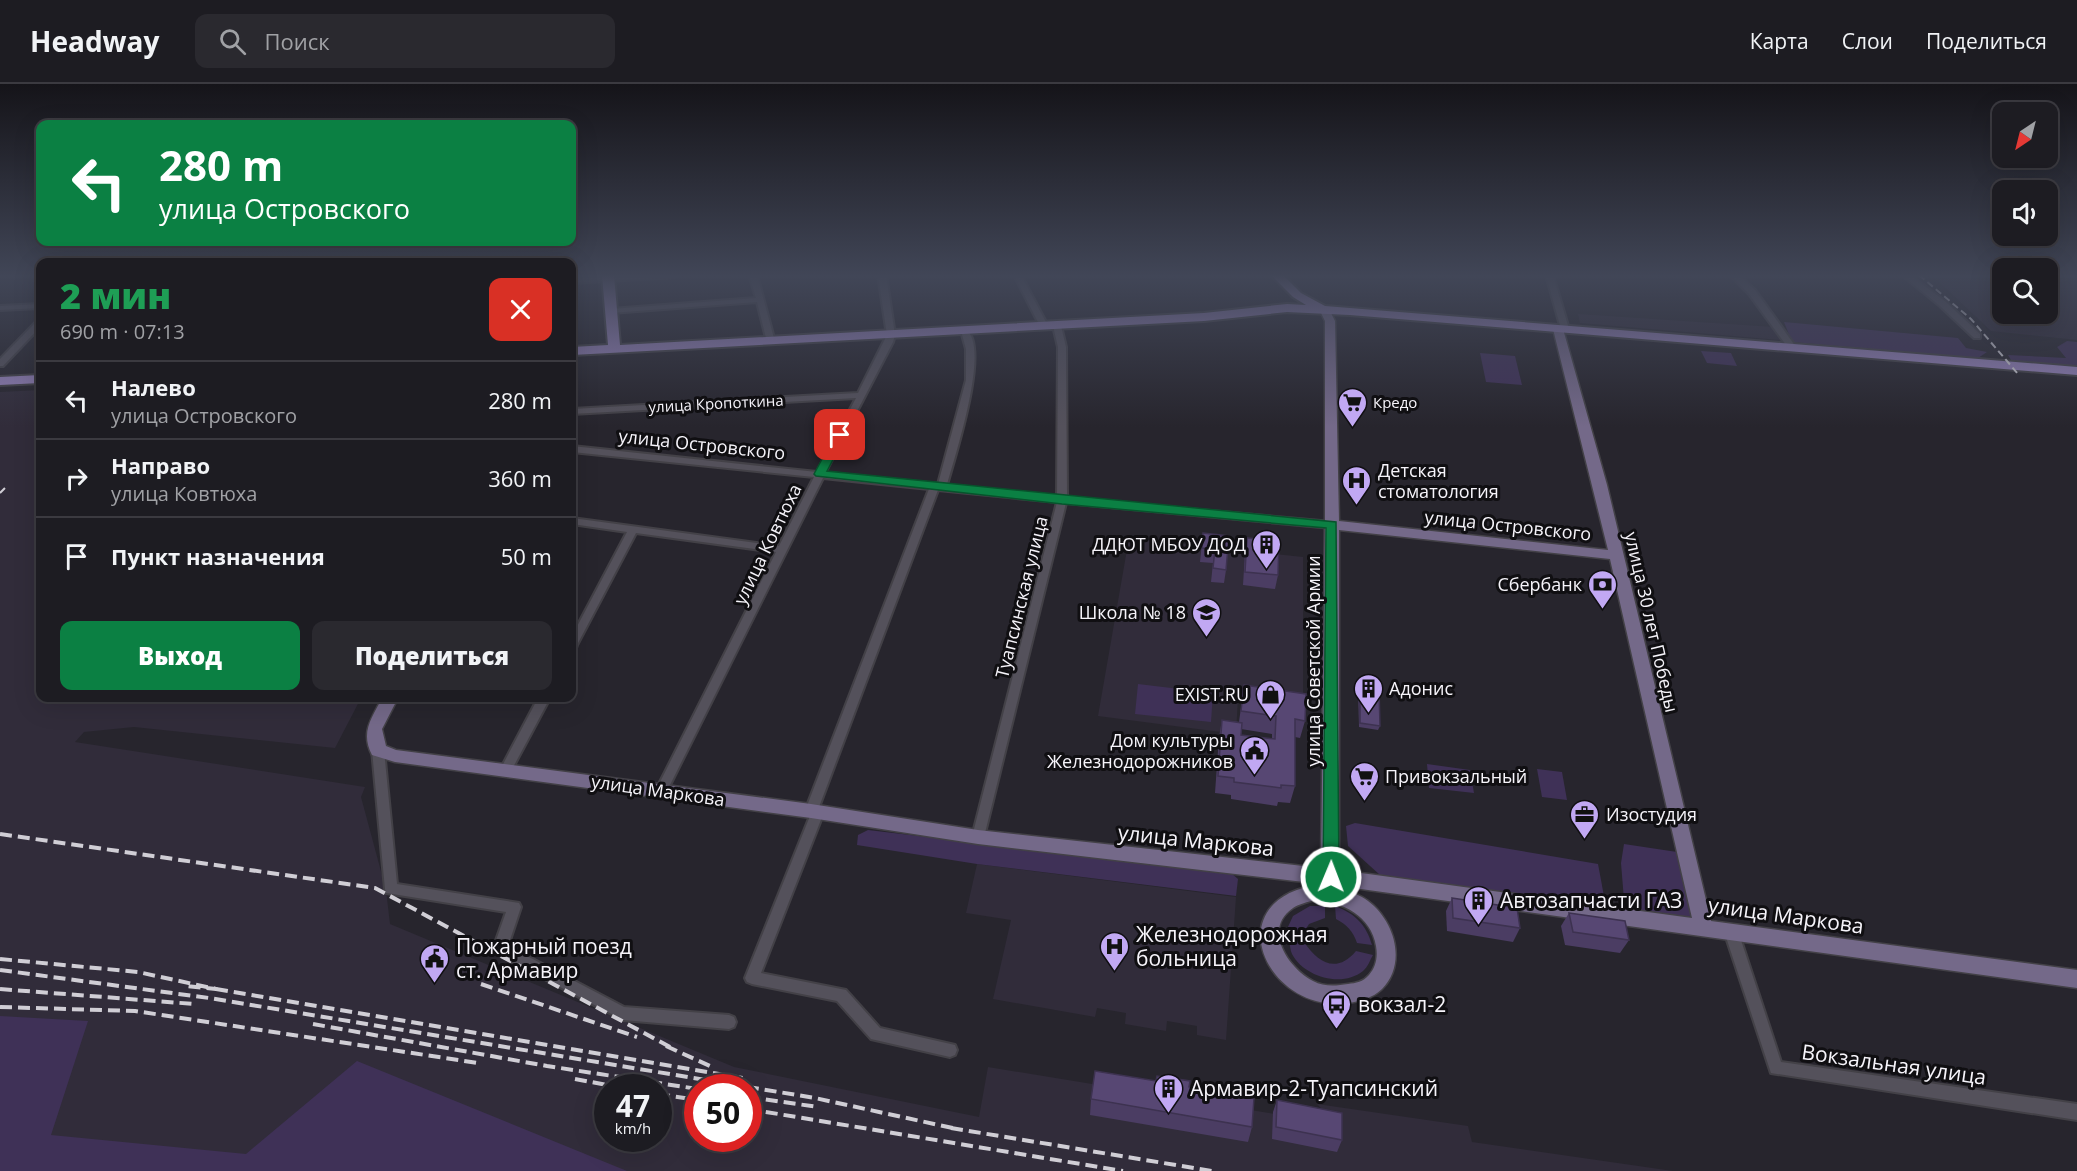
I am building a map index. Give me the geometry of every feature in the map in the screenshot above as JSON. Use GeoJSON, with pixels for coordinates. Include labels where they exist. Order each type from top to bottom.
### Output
{"type":"FeatureCollection","features":[{"type":"Feature","properties":{"kind":"main road"},"geometry":{"type":"LineString","coordinates":[[612,326],[614,349]]}},
{"type":"Feature","properties":{"kind":"main road"},"geometry":{"type":"LineString","coordinates":[[576,351],[1061,326]]}},
{"type":"Feature","properties":{"kind":"main road","name":"улица Советской Армии"},"geometry":{"type":"LineString","coordinates":[[1330,326],[1332,525],[1330,885]]}},
{"type":"Feature","properties":{"kind":"main road"},"geometry":{"type":"LineString","coordinates":[[1518,326],[2077,371]]}},
{"type":"Feature","properties":{"kind":"main road","name":"улица 30 лет Победы"},"geometry":{"type":"LineString","coordinates":[[1561,329],[1703,926]]}},
{"type":"Feature","properties":{"kind":"main road"},"geometry":{"type":"LineString","coordinates":[[0,381],[36,379]]}},
{"type":"Feature","properties":{"kind":"main road","name":"улица Островского"},"geometry":{"type":"LineString","coordinates":[[1332,525],[1616,555]]}},
{"type":"Feature","properties":{"kind":"main road"},"geometry":{"type":"LineString","coordinates":[[378,750],[374,729],[388,702]]}},
{"type":"Feature","properties":{"kind":"main road","name":"улица Маркова"},"geometry":{"type":"LineString","coordinates":[[378,750],[395,756],[662,790],[978,837],[1330,885],[1703,926],[2077,978]]}},
{"type":"Feature","properties":{"kind":"main road"},"geometry":{"type":"LineString","coordinates":[[1330,885],[1376,921],[1384,936],[1388,952],[1385,968],[1377,982],[1363,992],[1346,996],[1326,996],[1307,990],[1290,979],[1277,964],[1270,948],[1268,932],[1277,908],[1300,894],[1315,892],[1330,885]]}},
{"type":"Feature","properties":{"kind":"street"},"geometry":{"type":"LineString","coordinates":[[767,326],[771,342]]}},
{"type":"Feature","properties":{"kind":"street"},"geometry":{"type":"LineString","coordinates":[[890,326],[891,335]]}},
{"type":"Feature","properties":{"kind":"street","name":"Туапсинская улица"},"geometry":{"type":"LineString","coordinates":[[978,837],[1062,500],[1062,347],[1057,326]]}},
{"type":"Feature","properties":{"kind":"street"},"geometry":{"type":"LineString","coordinates":[[1777,326],[1792,347]]}},
{"type":"Feature","properties":{"kind":"street"},"geometry":{"type":"LineString","coordinates":[[1966,326],[1977,336]]}},
{"type":"Feature","properties":{"kind":"street"},"geometry":{"type":"LineString","coordinates":[[0,364],[36,327]]}},
{"type":"Feature","properties":{"kind":"street"},"geometry":{"type":"LineString","coordinates":[[950,1050],[876,1034],[841,994],[752,978],[938,486],[970,380],[971,365],[968,337],[965,331]]}},
{"type":"Feature","properties":{"kind":"street","name":"улица Ковтюха"},"geometry":{"type":"LineString","coordinates":[[662,790],[891,335]]}},
{"type":"Feature","properties":{"kind":"street","name":"улица Кропоткина"},"geometry":{"type":"LineString","coordinates":[[576,411],[860,396]]}},
{"type":"Feature","properties":{"kind":"street","name":"улица Островского"},"geometry":{"type":"LineString","coordinates":[[576,449],[1062,500],[1332,525]]}},
{"type":"Feature","properties":{"kind":"street"},"geometry":{"type":"LineString","coordinates":[[576,522],[782,550]]}},
{"type":"Feature","properties":{"kind":"street"},"geometry":{"type":"LineString","coordinates":[[576,637],[633,529]]}},
{"type":"Feature","properties":{"kind":"street"},"geometry":{"type":"LineString","coordinates":[[506,770],[542,702]]}},
{"type":"Feature","properties":{"kind":"street"},"geometry":{"type":"LineString","coordinates":[[378,750],[391,889],[514,907],[500,949],[623,1013],[729,1022]]}},
{"type":"Feature","properties":{"kind":"street","name":"Вокзальная улица"},"geometry":{"type":"LineString","coordinates":[[1731,931],[1776,1068],[2077,1112]]}},
{"type":"Feature","properties":{"kind":"shaded area"},"geometry":{"type":"Polygon","coordinates":[[[1612,326],[1774,327],[1781,340],[1612,326]]]}},
{"type":"Feature","properties":{"kind":"shaded area"},"geometry":{"type":"Polygon","coordinates":[[[1785,326],[1825,326],[1958,338],[1966,348],[1987,352],[1978,358],[1792,342],[1785,326]]]}},
{"type":"Feature","properties":{"kind":"shaded area"},"geometry":{"type":"Polygon","coordinates":[[[1985,326],[2077,326],[2077,340],[1991,331],[1985,326]]]}},
{"type":"Feature","properties":{"kind":"shaded area"},"geometry":{"type":"Polygon","coordinates":[[[2067,341],[2077,342],[2077,369],[2023,364],[2011,360],[2008,355],[2066,358],[2057,347],[2067,341]]]}},
{"type":"Feature","properties":{"kind":"shaded area"},"geometry":{"type":"Polygon","coordinates":[[[1701,351],[1731,353],[1737,366],[1707,363],[1701,351]]]}},
{"type":"Feature","properties":{"kind":"shaded area"},"geometry":{"type":"Polygon","coordinates":[[[1480,353],[1515,356],[1522,385],[1486,382],[1480,353]]]}},
{"type":"Feature","properties":{"kind":"shaded area"},"geometry":{"type":"Polygon","coordinates":[[[36,390],[36,702],[359,702],[335,748],[134,727],[84,732],[75,742],[365,787],[361,797],[386,890],[390,924],[734,1067],[979,1117],[988,1067],[1336,1124],[1317,1104],[1468,1126],[1472,1142],[1673,1171],[0,1171],[0,392],[36,390]]]}},
{"type":"Feature","properties":{"kind":"shaded area","name":"Школа № 18"},"geometry":{"type":"Polygon","coordinates":[[[1129,538],[1303,557],[1303,705],[1238,697],[1236,734],[1098,716],[1129,538]]]}},
{"type":"Feature","properties":{"kind":"shaded area"},"geometry":{"type":"Polygon","coordinates":[[[1138,684],[1213,693],[1211,722],[1135,714],[1138,684]]]}},
{"type":"Feature","properties":{"kind":"shaded area"},"geometry":{"type":"Polygon","coordinates":[[[1427,764],[1470,770],[1474,793],[1429,788],[1427,764]]]}},
{"type":"Feature","properties":{"kind":"shaded area"},"geometry":{"type":"Polygon","coordinates":[[[1537,769],[1562,772],[1567,800],[1542,797],[1537,769]]]}},
{"type":"Feature","properties":{"kind":"shaded area"},"geometry":{"type":"Polygon","coordinates":[[[1355,823],[1598,864],[1606,907],[1380,875],[1348,846],[1346,826],[1355,823]]]}},
{"type":"Feature","properties":{"kind":"shaded area"},"geometry":{"type":"Polygon","coordinates":[[[868,830],[1231,873],[1238,879],[1236,896],[977,864],[857,845],[858,835],[868,830]]]}},
{"type":"Feature","properties":{"kind":"shaded area"},"geometry":{"type":"Polygon","coordinates":[[[1624,844],[1677,852],[1693,913],[1687,920],[1634,912],[1624,900],[1621,863],[1624,844]]]}},
{"type":"Feature","properties":{"kind":"shaded area","name":"Железнодорожная больница"},"geometry":{"type":"Polygon","coordinates":[[[977,864],[1236,897],[1226,1040],[1197,1035],[1197,1026],[1167,1021],[1166,1031],[1125,1024],[1126,1013],[1097,1008],[1095,1017],[993,999],[1011,920],[966,913],[977,864]]]}},
{"type":"Feature","properties":{"kind":"shaded area"},"geometry":{"type":"Polygon","coordinates":[[[1310,906],[1325,906],[1325,918],[1309,924],[1304,932],[1287,929],[1293,916],[1310,906]]]}},
{"type":"Feature","properties":{"kind":"shaded area"},"geometry":{"type":"Polygon","coordinates":[[[1335,906],[1359,921],[1372,945],[1357,943],[1349,929],[1336,919],[1335,906]]]}},
{"type":"Feature","properties":{"kind":"shaded area"},"geometry":{"type":"Polygon","coordinates":[[[1289,940],[1304,942],[1315,956],[1328,963],[1342,962],[1356,951],[1373,955],[1365,969],[1354,976],[1345,979],[1324,978],[1305,969],[1298,962],[1291,952],[1289,940]]]}},
{"type":"Feature","properties":{"kind":"shaded area"},"geometry":{"type":"Polygon","coordinates":[[[0,1016],[88,1021],[51,1135],[246,1154],[357,1061],[627,1171],[0,1171],[0,1016]]]}},
{"type":"Feature","properties":{"kind":"building"},"geometry":{"type":"Polygon","coordinates":[[[1203,533],[1229,536],[1226,570],[1213,568],[1215,549],[1202,548],[1203,533]]]}},
{"type":"Feature","properties":{"kind":"building"},"geometry":{"type":"Polygon","coordinates":[[[1247,538],[1279,541],[1278,575],[1245,572],[1247,538]]]}},
{"type":"Feature","properties":{"kind":"building"},"geometry":{"type":"Polygon","coordinates":[[[1244,685],[1306,694],[1305,721],[1295,719],[1295,786],[1281,785],[1281,788],[1234,782],[1234,778],[1218,776],[1222,720],[1242,723],[1241,735],[1275,739],[1276,716],[1241,711],[1244,685]]]}},
{"type":"Feature","properties":{"kind":"building","name":"Адонис"},"geometry":{"type":"Polygon","coordinates":[[[1360,686],[1379,688],[1380,726],[1360,723],[1360,686]]]}},
{"type":"Feature","properties":{"kind":"building"},"geometry":{"type":"Polygon","coordinates":[[[1452,898],[1517,908],[1520,928],[1453,918],[1452,898]]]}},
{"type":"Feature","properties":{"kind":"building"},"geometry":{"type":"Polygon","coordinates":[[[1569,913],[1625,921],[1629,940],[1573,932],[1569,913]]]}},
{"type":"Feature","properties":{"kind":"building"},"geometry":{"type":"Polygon","coordinates":[[[1095,1071],[1156,1081],[1157,1076],[1190,1081],[1189,1087],[1254,1098],[1252,1127],[1091,1099],[1095,1071]]]}},
{"type":"Feature","properties":{"kind":"building"},"geometry":{"type":"Polygon","coordinates":[[[1277,1100],[1342,1113],[1342,1140],[1276,1127],[1277,1100]]]}},
{"type":"Feature","properties":{"kind":"railway"},"geometry":{"type":"LineString","coordinates":[[1977,326],[2018,374]]}},
{"type":"Feature","properties":{"kind":"railway"},"geometry":{"type":"LineString","coordinates":[[0,493],[7,486]]}},
{"type":"Feature","properties":{"kind":"railway"},"geometry":{"type":"LineString","coordinates":[[0,834],[375,888],[672,1048]]}},
{"type":"Feature","properties":{"kind":"railway"},"geometry":{"type":"LineString","coordinates":[[0,959],[138,972],[216,989]]}},
{"type":"Feature","properties":{"kind":"railway"},"geometry":{"type":"LineString","coordinates":[[0,970],[209,998],[815,1098],[957,1129]]}},
{"type":"Feature","properties":{"kind":"railway"},"geometry":{"type":"LineString","coordinates":[[481,984],[637,1037]]}},
{"type":"Feature","properties":{"kind":"railway"},"geometry":{"type":"LineString","coordinates":[[185,986],[216,989]]}},
{"type":"Feature","properties":{"kind":"railway"},"geometry":{"type":"LineString","coordinates":[[0,989],[194,1004]]}},
{"type":"Feature","properties":{"kind":"railway"},"geometry":{"type":"LineString","coordinates":[[216,989],[718,1074]]}},
{"type":"Feature","properties":{"kind":"railway"},"geometry":{"type":"LineString","coordinates":[[0,1007],[135,1011],[478,1063]]}},
{"type":"Feature","properties":{"kind":"railway"},"geometry":{"type":"LineString","coordinates":[[313,1024],[547,1066],[684,1087]]}},
{"type":"Feature","properties":{"kind":"railway"},"geometry":{"type":"LineString","coordinates":[[666,1046],[710,1066]]}},
{"type":"Feature","properties":{"kind":"railway"},"geometry":{"type":"LineString","coordinates":[[575,1079],[594,1083]]}},
{"type":"Feature","properties":{"kind":"railway"},"geometry":{"type":"LineString","coordinates":[[672,1096],[684,1098]]}},
{"type":"Feature","properties":{"kind":"railway"},"geometry":{"type":"LineString","coordinates":[[762,1099],[818,1107]]}},
{"type":"Feature","properties":{"kind":"railway"},"geometry":{"type":"LineString","coordinates":[[762,1111],[1123,1171]]}},
{"type":"Feature","properties":{"kind":"railway"},"geometry":{"type":"LineString","coordinates":[[951,1128],[957,1129]]}},
{"type":"Feature","properties":{"kind":"railway"},"geometry":{"type":"LineString","coordinates":[[957,1129],[1212,1171]]}},
{"type":"Feature","properties":{"kind":"place","name":"Кредо"},"geometry":{"type":"Point","coordinates":[1352,428]}},
{"type":"Feature","properties":{"kind":"place","name":"Детская стоматология"},"geometry":{"type":"Point","coordinates":[1357,506]}},
{"type":"Feature","properties":{"kind":"place","name":"ДДЮТ МБОУ ДОД"},"geometry":{"type":"Point","coordinates":[1267,570]}},
{"type":"Feature","properties":{"kind":"place","name":"Сбербанк"},"geometry":{"type":"Point","coordinates":[1603,610]}},
{"type":"Feature","properties":{"kind":"place","name":"Школа № 18"},"geometry":{"type":"Point","coordinates":[1207,638]}},
{"type":"Feature","properties":{"kind":"place","name":"Адонис"},"geometry":{"type":"Point","coordinates":[1368,714]}},
{"type":"Feature","properties":{"kind":"place","name":"EXIST.RU"},"geometry":{"type":"Point","coordinates":[1270,720]}},
{"type":"Feature","properties":{"kind":"place","name":"Дом культуры Железнодорожников"},"geometry":{"type":"Point","coordinates":[1254,776]}},
{"type":"Feature","properties":{"kind":"place","name":"Привокзальный"},"geometry":{"type":"Point","coordinates":[1364,802]}},
{"type":"Feature","properties":{"kind":"place","name":"Изостудия"},"geometry":{"type":"Point","coordinates":[1585,840]}},
{"type":"Feature","properties":{"kind":"place","name":"Автозапчасти ГАЗ"},"geometry":{"type":"Point","coordinates":[1479,926]}},
{"type":"Feature","properties":{"kind":"place","name":"Железнодорожная больница"},"geometry":{"type":"Point","coordinates":[1115,972]}},
{"type":"Feature","properties":{"kind":"place","name":"Пожарный поезд ст. Армавир"},"geometry":{"type":"Point","coordinates":[435,984]}},
{"type":"Feature","properties":{"kind":"place","name":"вокзал-2"},"geometry":{"type":"Point","coordinates":[1337,1030]}},
{"type":"Feature","properties":{"kind":"place","name":"Армавир-2-Туапсинский"},"geometry":{"type":"Point","coordinates":[1169,1114]}},
{"type":"Feature","properties":{"kind":"route"},"geometry":{"type":"LineString","coordinates":[[840,435],[820,474],[1062,500],[1332,525],[1331,877]]}}]}
